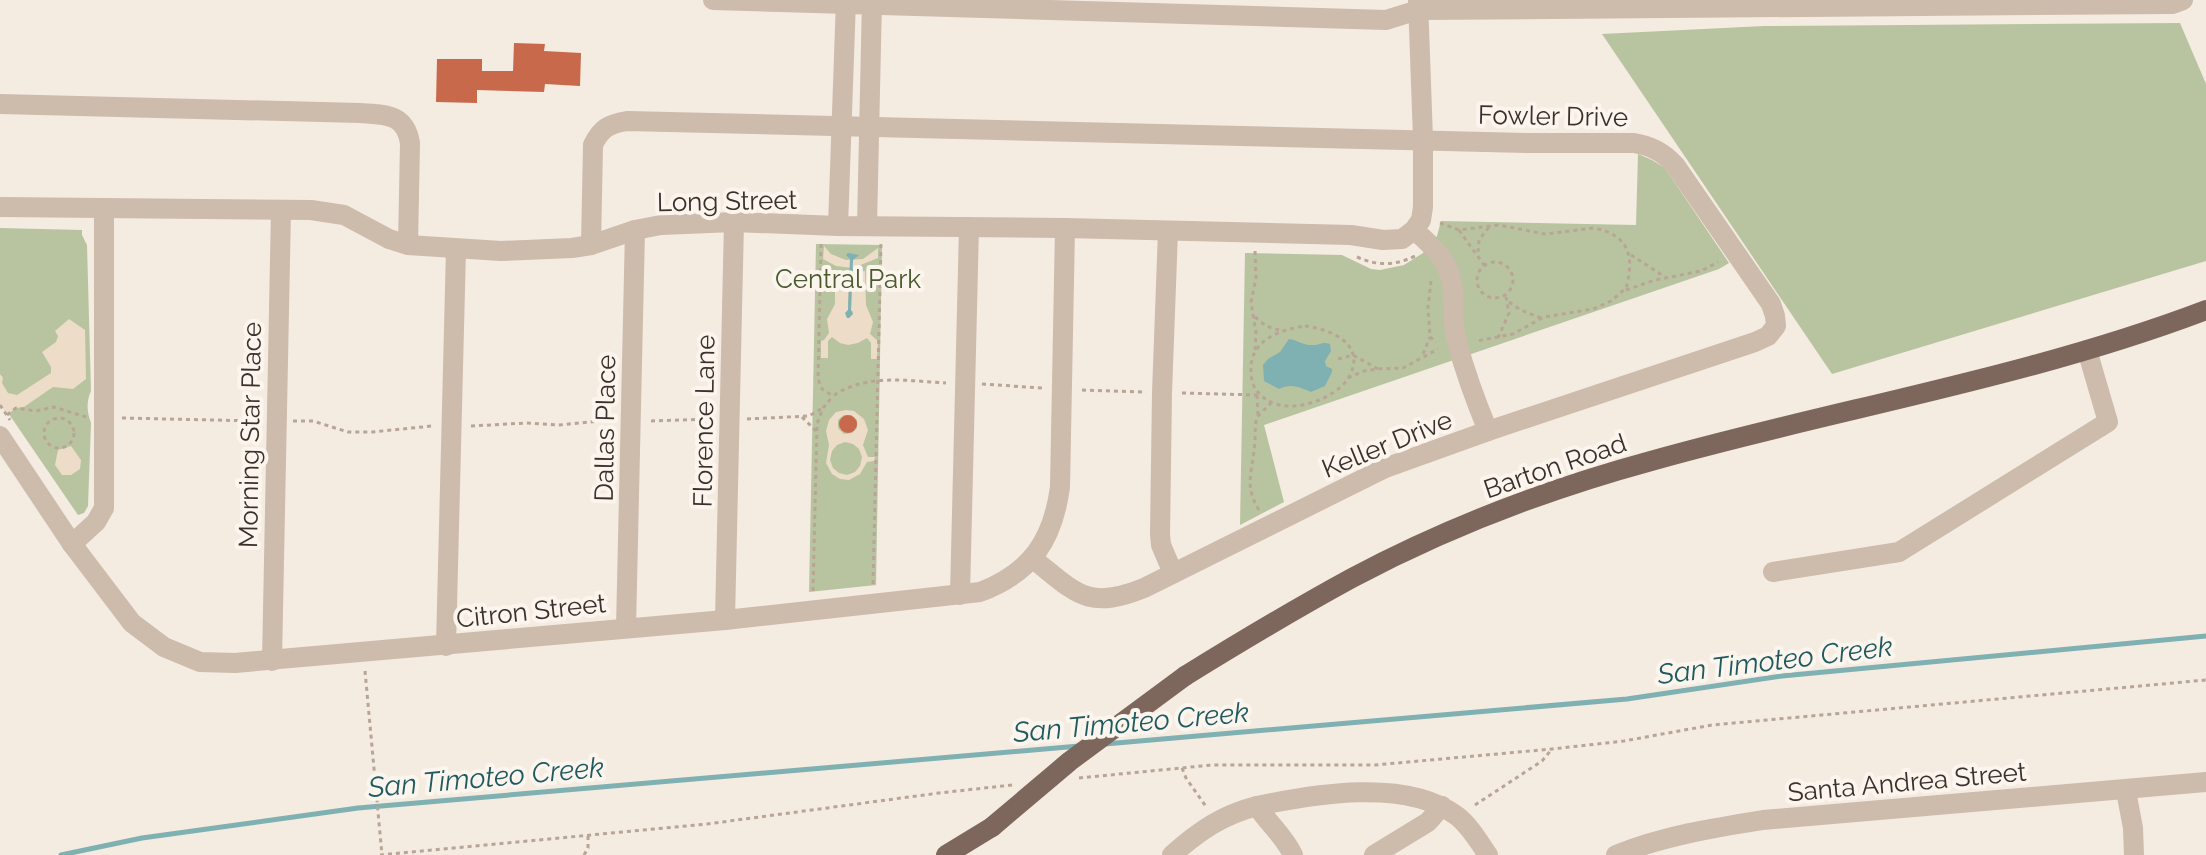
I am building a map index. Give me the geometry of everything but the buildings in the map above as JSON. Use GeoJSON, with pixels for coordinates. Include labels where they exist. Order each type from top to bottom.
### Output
{"type":"FeatureCollection","features":[{"type":"Feature","properties":{"kind":"main road","name":"Barton Road"},"geometry":{"type":"LineString","coordinates":[[946,855],[992,827],[1070,761],[1185,676],[1262,628],[1355,577],[1452,530],[1649,461],[2087,350],[2206,310]]}},
{"type":"Feature","properties":{"kind":"main road","name":"Barton Road"},"geometry":{"type":"LineString","coordinates":[[971,855],[992,827]]}},
{"type":"Feature","properties":{"kind":"street"},"geometry":{"type":"LineString","coordinates":[[713,0],[872,2],[1386,20],[1412,3],[2172,4],[2183,0]]}},
{"type":"Feature","properties":{"kind":"street"},"geometry":{"type":"LineString","coordinates":[[838,226],[846,2]]}},
{"type":"Feature","properties":{"kind":"street"},"geometry":{"type":"LineString","coordinates":[[867,226],[872,2]]}},
{"type":"Feature","properties":{"kind":"street"},"geometry":{"type":"LineString","coordinates":[[1412,3],[1423,139],[1423,207],[1421,220],[1414,230],[1442,257],[1449,272],[1457,343],[1488,431]]}},
{"type":"Feature","properties":{"kind":"street"},"geometry":{"type":"LineString","coordinates":[[0,104],[387,116],[404,124],[410,143],[408,245]]}},
{"type":"Feature","properties":{"kind":"street","name":"Fowler Drive"},"geometry":{"type":"LineString","coordinates":[[591,245],[593,145],[599,133],[609,124],[627,121],[1634,143],[1662,152],[1675,165],[1771,304],[1776,326]]}},
{"type":"Feature","properties":{"kind":"street","name":"Long Street"},"geometry":{"type":"LineString","coordinates":[[0,207],[311,210],[344,215],[389,239],[408,245],[501,251],[591,245],[661,225],[734,222],[1351,235],[1394,240],[1402,239],[1414,230]]}},
{"type":"Feature","properties":{"kind":"street"},"geometry":{"type":"LineString","coordinates":[[72,544],[96,522],[104,508],[104,209]]}},
{"type":"Feature","properties":{"kind":"street","name":"Morning Star Place"},"geometry":{"type":"LineString","coordinates":[[272,661],[281,210]]}},
{"type":"Feature","properties":{"kind":"street","name":"Florence Lane"},"geometry":{"type":"LineString","coordinates":[[725,620],[734,222]]}},
{"type":"Feature","properties":{"kind":"street"},"geometry":{"type":"LineString","coordinates":[[960,595],[969,227]]}},
{"type":"Feature","properties":{"kind":"street","name":"Citron Street"},"geometry":{"type":"LineString","coordinates":[[0,436],[72,544],[132,623],[164,647],[200,662],[272,661],[446,646],[980,592],[1002,584],[1032,558],[1049,532],[1056,513],[1060,487],[1065,228]]}},
{"type":"Feature","properties":{"kind":"street","name":"Dallas Place"},"geometry":{"type":"LineString","coordinates":[[626,628],[635,230]]}},
{"type":"Feature","properties":{"kind":"street"},"geometry":{"type":"LineString","coordinates":[[1168,231],[1160,534],[1161,545],[1173,573]]}},
{"type":"Feature","properties":{"kind":"street"},"geometry":{"type":"LineString","coordinates":[[446,646],[456,249]]}},
{"type":"Feature","properties":{"kind":"street","name":"Keller Drive"},"geometry":{"type":"LineString","coordinates":[[1032,558],[1072,590],[1086,596],[1101,600],[1124,596],[1385,468],[1755,342],[1768,336],[1776,326]]}},
{"type":"Feature","properties":{"kind":"street"},"geometry":{"type":"LineString","coordinates":[[1773,572],[1899,552],[2108,422],[2087,350]]}},
{"type":"Feature","properties":{"kind":"street","name":"Santa Andrea Street"},"geometry":{"type":"LineString","coordinates":[[1622,854],[1645,843],[1763,820],[2206,782]]}},
{"type":"Feature","properties":{"kind":"street"},"geometry":{"type":"LineString","coordinates":[[1172,855],[1217,820],[1234,812],[1309,795],[1360,791],[1426,801],[1451,812],[1488,855]]}},
{"type":"Feature","properties":{"kind":"street"},"geometry":{"type":"LineString","coordinates":[[2126,791],[2134,855]]}},
{"type":"Feature","properties":{"kind":"street"},"geometry":{"type":"LineString","coordinates":[[1257,806],[1293,855]]}},
{"type":"Feature","properties":{"kind":"street"},"geometry":{"type":"LineString","coordinates":[[1374,855],[1428,822],[1451,812]]}},
{"type":"Feature","properties":{"kind":"path"},"geometry":{"type":"LineString","coordinates":[[1479,256],[1479,240],[1490,226]]}},
{"type":"Feature","properties":{"kind":"path"},"geometry":{"type":"LineString","coordinates":[[1459,230],[1484,265]]}},
{"type":"Feature","properties":{"kind":"path"},"geometry":{"type":"LineString","coordinates":[[821,242],[818,383],[833,396]]}},
{"type":"Feature","properties":{"kind":"path"},"geometry":{"type":"LineString","coordinates":[[873,586],[881,243]]}},
{"type":"Feature","properties":{"kind":"path"},"geometry":{"type":"LineString","coordinates":[[1628,252],[1665,277]]}},
{"type":"Feature","properties":{"kind":"path"},"geometry":{"type":"LineString","coordinates":[[1623,291],[1665,277],[1701,271],[1724,257]]}},
{"type":"Feature","properties":{"kind":"path"},"geometry":{"type":"LineString","coordinates":[[1498,338],[1509,313],[1506,298],[1514,279],[1503,263],[1484,265],[1478,272],[1476,282],[1479,291],[1486,297],[1506,298],[1521,310],[1541,318]]}},
{"type":"Feature","properties":{"kind":"path"},"geometry":{"type":"LineString","coordinates":[[1421,358],[1430,337],[1428,308],[1431,279]]}},
{"type":"Feature","properties":{"kind":"path"},"geometry":{"type":"LineString","coordinates":[[1253,314],[1266,326],[1283,330]]}},
{"type":"Feature","properties":{"kind":"path"},"geometry":{"type":"LineString","coordinates":[[1264,516],[1251,495],[1249,482],[1258,415],[1256,391],[1251,379],[1251,357],[1261,342],[1283,330],[1305,326],[1327,331],[1343,339],[1353,355],[1378,369]]}},
{"type":"Feature","properties":{"kind":"path"},"geometry":{"type":"LineString","coordinates":[[1430,337],[1444,347]]}},
{"type":"Feature","properties":{"kind":"path"},"geometry":{"type":"LineString","coordinates":[[1338,359],[1353,355]]}},
{"type":"Feature","properties":{"kind":"path"},"geometry":{"type":"LineString","coordinates":[[1256,391],[1272,403],[1284,407],[1307,404],[1328,395],[1350,377],[1353,355]]}},
{"type":"Feature","properties":{"kind":"path"},"geometry":{"type":"LineString","coordinates":[[813,592],[816,431],[823,408],[833,396],[854,385],[878,380]]}},
{"type":"Feature","properties":{"kind":"path"},"geometry":{"type":"LineString","coordinates":[[1258,415],[1272,403]]}},
{"type":"Feature","properties":{"kind":"path"},"geometry":{"type":"LineString","coordinates":[[7,415],[16,408],[36,411],[54,407],[90,418]]}},
{"type":"Feature","properties":{"kind":"path"},"geometry":{"type":"LineString","coordinates":[[70,423],[76,413]]}},
{"type":"Feature","properties":{"kind":"path"},"geometry":{"type":"LineString","coordinates":[[802,417],[816,431]]}},
{"type":"Feature","properties":{"kind":"path"},"geometry":{"type":"LineString","coordinates":[[66,419],[70,423],[74,431],[73,439],[65,448],[52,446],[46,441],[45,426],[50,420],[66,419]]}},
{"type":"Feature","properties":{"kind":"path"},"geometry":{"type":"LineString","coordinates":[[364,653],[381,855],[707,824],[1015,785]]}},
{"type":"Feature","properties":{"kind":"path"},"geometry":{"type":"LineString","coordinates":[[1076,779],[1212,765],[1375,765],[1624,741],[1712,725],[2206,680]]}},
{"type":"Feature","properties":{"kind":"path"},"geometry":{"type":"LineString","coordinates":[[1451,812],[1542,761],[1552,749]]}},
{"type":"Feature","properties":{"kind":"path"},"geometry":{"type":"LineString","coordinates":[[1182,768],[1217,820]]}},
{"type":"Feature","properties":{"kind":"path"},"geometry":{"type":"LineString","coordinates":[[584,855],[588,848],[588,835]]}},
{"type":"Feature","properties":{"kind":"green space"},"geometry":{"type":"Polygon","coordinates":[[[2180,23],[2206,84],[2206,261],[1832,374],[1602,34],[1764,26],[2180,23]]]}},
{"type":"Feature","properties":{"kind":"green space"},"geometry":{"type":"Polygon","coordinates":[[[1638,154],[1665,168],[1729,263],[1264,425],[1284,502],[1240,525],[1245,253],[1342,255],[1380,270],[1404,265],[1423,253],[1437,236],[1441,221],[1636,225],[1638,154]]]}},
{"type":"Feature","properties":{"kind":"green space"},"geometry":{"type":"Polygon","coordinates":[[[0,228],[82,230],[87,245],[91,391],[88,407],[91,423],[88,506],[84,513],[78,515],[0,401],[0,228]]]}},
{"type":"Feature","properties":{"kind":"green space","name":"Central Park"},"geometry":{"type":"Polygon","coordinates":[[[816,244],[882,245],[876,585],[809,592],[816,244]]]}},
{"type":"Feature","properties":{"kind":"shaded area"},"geometry":{"type":"Polygon","coordinates":[[[824,246],[831,254],[846,260],[863,259],[878,248],[878,258],[853,268],[836,266],[823,259],[824,246]]]}},
{"type":"Feature","properties":{"kind":"shaded area"},"geometry":{"type":"Polygon","coordinates":[[[865,271],[866,305],[873,322],[870,334],[878,341],[877,359],[871,359],[871,343],[867,338],[848,345],[832,337],[828,341],[828,358],[821,358],[821,341],[829,333],[827,319],[835,304],[835,272],[849,273],[846,316],[849,318],[853,312],[852,273],[865,271]]]}},
{"type":"Feature","properties":{"kind":"shaded area"},"geometry":{"type":"Polygon","coordinates":[[[69,319],[85,330],[86,379],[73,389],[53,387],[7,415],[0,405],[0,374],[8,393],[17,395],[51,373],[42,352],[56,342],[58,336],[55,331],[69,319]]]}},
{"type":"Feature","properties":{"kind":"shaded area"},"geometry":{"type":"Polygon","coordinates":[[[854,411],[864,419],[868,430],[863,445],[868,457],[875,457],[874,461],[867,462],[860,474],[849,480],[832,474],[826,463],[829,445],[826,431],[829,420],[836,412],[854,411]],[[844,415],[838,420],[838,428],[844,434],[852,433],[857,428],[857,420],[851,415],[844,415]],[[845,442],[832,451],[830,460],[833,468],[847,475],[860,466],[862,457],[859,449],[845,442]]]}},
{"type":"Feature","properties":{"kind":"shaded area"},"geometry":{"type":"Polygon","coordinates":[[[71,446],[81,460],[80,469],[71,475],[62,475],[55,465],[58,450],[71,446]]]}},
{"type":"Feature","properties":{"kind":"water"},"geometry":{"type":"Polygon","coordinates":[[[846,255],[859,255],[853,260],[853,314],[847,318],[850,259],[846,255]]]}},
{"type":"Feature","properties":{"kind":"water"},"geometry":{"type":"Polygon","coordinates":[[[1289,339],[1310,345],[1330,344],[1331,351],[1325,361],[1332,372],[1325,386],[1311,392],[1291,386],[1279,389],[1264,381],[1263,365],[1280,352],[1289,339]]]}},
{"type":"Feature","properties":{"kind":"waterway","name":"San Timoteo Creek"},"geometry":{"type":"LineString","coordinates":[[1105,744],[1627,699],[1782,676],[2206,636]]}},
{"type":"Feature","properties":{"kind":"waterway","name":"San Timoteo Creek"},"geometry":{"type":"LineString","coordinates":[[61,855],[142,838],[358,808],[1079,746]]}}]}
